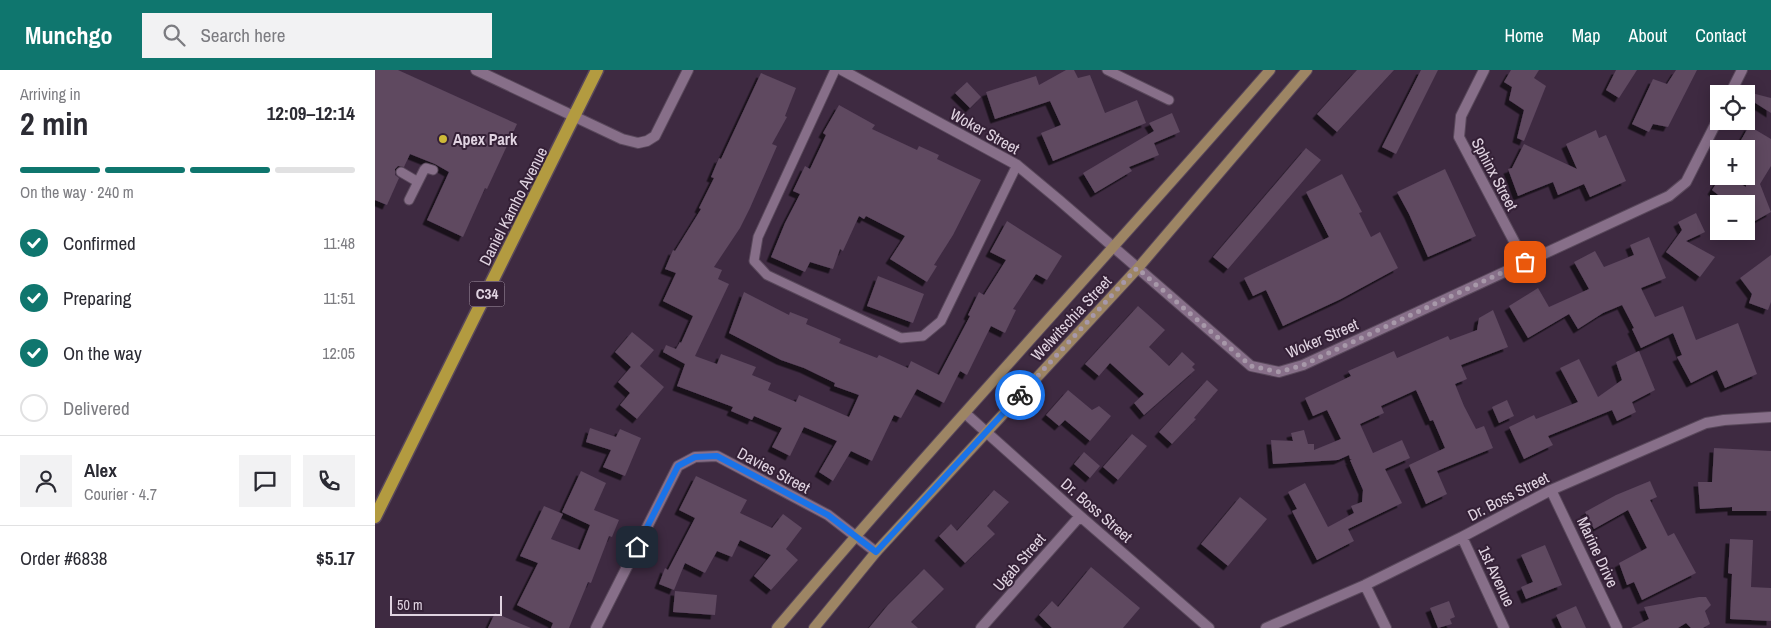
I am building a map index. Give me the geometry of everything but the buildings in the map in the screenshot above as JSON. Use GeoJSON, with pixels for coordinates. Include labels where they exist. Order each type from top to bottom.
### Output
{"type":"FeatureCollection","features":[{"type":"Feature","properties":{"kind":"main road","name":"Daniel Kamho Avenue"},"geometry":{"type":"LineString","coordinates":[[375,517],[575,118],[597,70]]}},
{"type":"Feature","properties":{"kind":"street"},"geometry":{"type":"LineString","coordinates":[[476,70],[575,118],[622,139],[638,143],[647,141],[655,136],[688,70]]}},
{"type":"Feature","properties":{"kind":"street","name":"Woker Street"},"geometry":{"type":"LineString","coordinates":[[842,70],[1017,165],[1251,366],[1279,372],[1303,365],[1669,196],[1686,182],[1712,130]]}},
{"type":"Feature","properties":{"kind":"street","name":"Welwitschia Street"},"geometry":{"type":"LineString","coordinates":[[777,628],[855,537],[1270,70]]}},
{"type":"Feature","properties":{"kind":"street","name":"Welwitschia Street"},"geometry":{"type":"LineString","coordinates":[[814,628],[876,552],[1137,268],[1307,70]]}},
{"type":"Feature","properties":{"kind":"street","name":"Sphinx Street"},"geometry":{"type":"LineString","coordinates":[[1484,70],[1461,116],[1459,137],[1525,262]]}},
{"type":"Feature","properties":{"kind":"street"},"geometry":{"type":"LineString","coordinates":[[1734,85],[1742,70]]}},
{"type":"Feature","properties":{"kind":"street","name":"Dr. Boss Street"},"geometry":{"type":"LineString","coordinates":[[966,414],[1209,628]]}},
{"type":"Feature","properties":{"kind":"street","name":"Dr. Boss Street"},"geometry":{"type":"LineString","coordinates":[[1266,628],[1365,585],[1551,490],[1706,423],[1771,417]]}},
{"type":"Feature","properties":{"kind":"street","name":"Davies Street"},"geometry":{"type":"LineString","coordinates":[[596,628],[678,466],[695,457],[717,456],[828,515],[876,552]]}},
{"type":"Feature","properties":{"kind":"street","name":"Marine Drive"},"geometry":{"type":"LineString","coordinates":[[1551,490],[1617,628]]}},
{"type":"Feature","properties":{"kind":"street","name":"Ugab Street"},"geometry":{"type":"LineString","coordinates":[[981,628],[1080,516]]}},
{"type":"Feature","properties":{"kind":"street","name":"1st Avenue"},"geometry":{"type":"LineString","coordinates":[[1462,537],[1504,628]]}},
{"type":"Feature","properties":{"kind":"street"},"geometry":{"type":"LineString","coordinates":[[1365,585],[1385,628]]}},
{"type":"Feature","properties":{"kind":"lane"},"geometry":{"type":"LineString","coordinates":[[835,70],[757,237],[754,261],[767,275],[901,338],[923,336],[941,321],[1017,165]]}},
{"type":"Feature","properties":{"kind":"lane"},"geometry":{"type":"LineString","coordinates":[[1107,70],[1169,100]]}},
{"type":"Feature","properties":{"kind":"lane"},"geometry":{"type":"LineString","coordinates":[[409,200],[424,170],[427,168],[433,170]]}},
{"type":"Feature","properties":{"kind":"lane"},"geometry":{"type":"LineString","coordinates":[[401,172],[418,182]]}},
{"type":"Feature","properties":{"kind":"way so far"},"geometry":{"type":"LineString","coordinates":[[1020,395],[1137,268],[1251,366],[1279,372],[1303,365],[1525,262]]}},
{"type":"Feature","properties":{"kind":"place","name":"Apex Park"},"geometry":{"type":"Point","coordinates":[443,139]}},
{"type":"Feature","properties":{"kind":"route"},"geometry":{"type":"LineString","coordinates":[[637,547],[678,466],[695,457],[717,456],[828,515],[876,552],[1020,395]]}}]}
